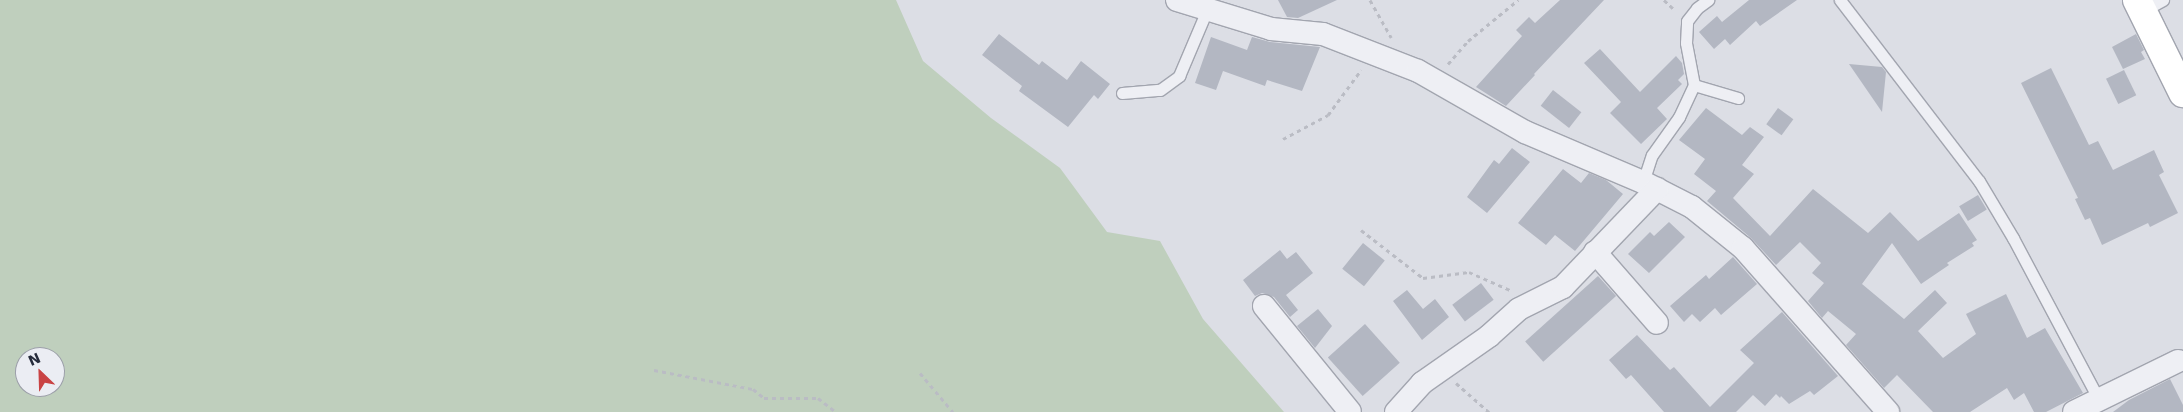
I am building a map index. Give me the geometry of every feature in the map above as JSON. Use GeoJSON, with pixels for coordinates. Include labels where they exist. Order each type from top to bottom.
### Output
{"type":"FeatureCollection","features":[{"type":"Feature","properties":{"kind":"main road"},"geometry":{"type":"LineString","coordinates":[[2148,4],[2183,93]]}},
{"type":"Feature","properties":{"kind":"street"},"geometry":{"type":"LineString","coordinates":[[1178,0],[1271,29],[1323,34],[1407,66],[1525,132],[1650,185],[1692,207],[1743,248],[1888,412]]}},
{"type":"Feature","properties":{"kind":"street"},"geometry":{"type":"LineString","coordinates":[[1396,412],[1422,383],[1448,367],[1519,310],[1562,287],[1596,252],[1650,185]]}},
{"type":"Feature","properties":{"kind":"street"},"geometry":{"type":"LineString","coordinates":[[1596,252],[1657,323]]}},
{"type":"Feature","properties":{"kind":"street"},"geometry":{"type":"LineString","coordinates":[[1264,306],[1350,412]]}},
{"type":"Feature","properties":{"kind":"street"},"geometry":{"type":"LineString","coordinates":[[2074,412],[2181,359]]}},
{"type":"Feature","properties":{"kind":"lane"},"geometry":{"type":"LineString","coordinates":[[1650,185],[1652,155],[1679,117],[1694,85],[1686,43],[1687,21],[1697,8],[1708,0]]}},
{"type":"Feature","properties":{"kind":"lane"},"geometry":{"type":"LineString","coordinates":[[1840,0],[1979,181],[2013,238],[2099,400]]}},
{"type":"Feature","properties":{"kind":"lane"},"geometry":{"type":"LineString","coordinates":[[1122,93],[1160,90],[1179,76],[1207,10]]}},
{"type":"Feature","properties":{"kind":"lane"},"geometry":{"type":"LineString","coordinates":[[1694,85],[1738,98]]}},
{"type":"Feature","properties":{"kind":"path"},"geometry":{"type":"LineString","coordinates":[[1370,0],[1407,66]]}},
{"type":"Feature","properties":{"kind":"path"},"geometry":{"type":"LineString","coordinates":[[1435,80],[1468,41],[1518,0]]}},
{"type":"Feature","properties":{"kind":"path"},"geometry":{"type":"LineString","coordinates":[[1283,139],[1328,115],[1374,53]]}},
{"type":"Feature","properties":{"kind":"path"},"geometry":{"type":"LineString","coordinates":[[1361,230],[1423,278],[1469,272],[1535,301]]}},
{"type":"Feature","properties":{"kind":"path"},"geometry":{"type":"LineString","coordinates":[[1448,367],[1456,384],[1489,412]]}},
{"type":"Feature","properties":{"kind":"path"},"geometry":{"type":"LineString","coordinates":[[654,370],[753,389],[764,398],[818,398],[836,412]]}},
{"type":"Feature","properties":{"kind":"path"},"geometry":{"type":"LineString","coordinates":[[920,373],[953,412]]}},
{"type":"Feature","properties":{"kind":"green space"},"geometry":{"type":"Polygon","coordinates":[[[0,0],[896,0],[923,61],[991,118],[1060,168],[1107,232],[1160,241],[1203,319],[1284,412],[0,412],[0,0]]]}},
{"type":"Feature","properties":{"kind":"building"},"geometry":{"type":"Polygon","coordinates":[[[1278,0],[1337,0],[1298,18],[1287,17],[1278,0]]]}},
{"type":"Feature","properties":{"kind":"building"},"geometry":{"type":"Polygon","coordinates":[[[1560,0],[1604,0],[1506,106],[1476,87],[1522,36],[1516,30],[1529,17],[1535,23],[1560,0]]]}},
{"type":"Feature","properties":{"kind":"building"},"geometry":{"type":"Polygon","coordinates":[[[1749,0],[1797,0],[1760,26],[1756,21],[1730,45],[1725,39],[1714,49],[1699,32],[1717,16],[1722,22],[1749,0]]]}},
{"type":"Feature","properties":{"kind":"building"},"geometry":{"type":"Polygon","coordinates":[[[999,34],[1039,65],[1042,61],[1067,80],[1081,61],[1110,84],[1098,99],[1094,95],[1068,127],[1019,91],[1022,86],[982,55],[999,34]]]}},
{"type":"Feature","properties":{"kind":"building"},"geometry":{"type":"Polygon","coordinates":[[[2136,34],[2144,50],[2141,52],[2145,59],[2123,69],[2112,47],[2136,34]]]}},
{"type":"Feature","properties":{"kind":"building"},"geometry":{"type":"Polygon","coordinates":[[[1211,37],[1247,50],[1252,37],[1270,42],[1320,47],[1302,91],[1267,80],[1265,86],[1223,71],[1216,90],[1195,83],[1211,37]]]}},
{"type":"Feature","properties":{"kind":"building"},"geometry":{"type":"Polygon","coordinates":[[[1600,49],[1640,92],[1676,56],[1682,63],[1684,74],[1678,80],[1682,84],[1657,108],[1667,119],[1641,144],[1610,113],[1621,102],[1584,63],[1600,49]]]}},
{"type":"Feature","properties":{"kind":"building"},"geometry":{"type":"Polygon","coordinates":[[[1849,64],[1882,67],[1886,72],[1882,112],[1849,64]]]}},
{"type":"Feature","properties":{"kind":"building"},"geometry":{"type":"Polygon","coordinates":[[[2051,68],[2089,145],[2098,141],[2113,170],[2154,150],[2164,172],[2159,175],[2178,213],[2150,227],[2148,223],[2102,245],[2090,218],[2085,220],[2075,199],[2078,198],[2021,83],[2051,68]]]}},
{"type":"Feature","properties":{"kind":"building"},"geometry":{"type":"Polygon","coordinates":[[[2124,70],[2136,95],[2118,104],[2106,79],[2124,70]]]}},
{"type":"Feature","properties":{"kind":"building"},"geometry":{"type":"Polygon","coordinates":[[[1553,90],[1581,112],[1569,128],[1541,106],[1553,90]]]}},
{"type":"Feature","properties":{"kind":"building"},"geometry":{"type":"Polygon","coordinates":[[[1706,108],[1742,135],[1750,127],[1764,137],[1742,165],[1754,174],[1733,198],[1770,236],[1813,189],[1868,233],[1890,212],[1918,241],[1959,213],[1977,240],[1972,243],[1974,246],[1947,263],[1949,265],[1921,284],[1892,243],[1862,284],[1904,319],[1935,290],[1947,303],[1918,331],[1943,358],[1976,334],[1966,314],[2006,294],[2027,338],[2045,328],[2083,393],[2046,412],[2034,412],[2024,393],[2014,400],[2007,388],[1970,412],[1933,412],[1897,375],[1884,388],[1846,345],[1856,334],[1828,311],[1822,318],[1808,301],[1824,283],[1812,273],[1821,263],[1800,242],[1776,265],[1751,238],[1707,201],[1716,191],[1694,174],[1705,159],[1679,140],[1706,108]]]}},
{"type":"Feature","properties":{"kind":"building"},"geometry":{"type":"Polygon","coordinates":[[[1778,108],[1793,119],[1782,135],[1766,124],[1778,108]]]}},
{"type":"Feature","properties":{"kind":"building"},"geometry":{"type":"Polygon","coordinates":[[[1512,148],[1530,162],[1487,213],[1467,197],[1494,160],[1499,164],[1512,148]]]}},
{"type":"Feature","properties":{"kind":"building"},"geometry":{"type":"Polygon","coordinates":[[[1563,169],[1581,183],[1589,173],[1606,180],[1623,194],[1575,251],[1555,235],[1546,245],[1518,223],[1563,169]]]}},
{"type":"Feature","properties":{"kind":"building"},"geometry":{"type":"Polygon","coordinates":[[[1978,195],[1987,210],[1968,221],[1959,206],[1978,195]]]}},
{"type":"Feature","properties":{"kind":"building"},"geometry":{"type":"Polygon","coordinates":[[[1669,222],[1685,237],[1649,273],[1628,254],[1650,232],[1654,236],[1669,222]]]}},
{"type":"Feature","properties":{"kind":"building"},"geometry":{"type":"Polygon","coordinates":[[[1363,243],[1385,261],[1364,286],[1342,269],[1363,243]]]}},
{"type":"Feature","properties":{"kind":"building"},"geometry":{"type":"Polygon","coordinates":[[[1280,250],[1287,259],[1296,252],[1313,273],[1286,295],[1298,310],[1290,317],[1274,297],[1262,293],[1255,296],[1243,280],[1280,250]]]}},
{"type":"Feature","properties":{"kind":"building"},"geometry":{"type":"Polygon","coordinates":[[[1733,257],[1757,284],[1721,315],[1715,308],[1700,322],[1692,314],[1684,322],[1670,306],[1706,275],[1709,279],[1733,257]]]}},
{"type":"Feature","properties":{"kind":"building"},"geometry":{"type":"Polygon","coordinates":[[[1598,276],[1616,296],[1543,362],[1525,342],[1598,276]]]}},
{"type":"Feature","properties":{"kind":"building"},"geometry":{"type":"Polygon","coordinates":[[[1481,283],[1494,300],[1465,321],[1452,305],[1481,283]]]}},
{"type":"Feature","properties":{"kind":"building"},"geometry":{"type":"Polygon","coordinates":[[[1407,290],[1423,309],[1435,299],[1449,317],[1422,340],[1393,301],[1407,290]]]}},
{"type":"Feature","properties":{"kind":"building"},"geometry":{"type":"Polygon","coordinates":[[[1318,309],[1332,326],[1315,348],[1297,326],[1318,309]]]}},
{"type":"Feature","properties":{"kind":"building"},"geometry":{"type":"Polygon","coordinates":[[[1782,312],[1838,376],[1814,395],[1810,391],[1789,404],[1776,394],[1765,406],[1753,395],[1736,412],[1664,412],[1631,375],[1626,379],[1609,360],[1637,335],[1670,370],[1674,367],[1710,407],[1754,363],[1740,350],[1782,312]]]}},
{"type":"Feature","properties":{"kind":"building"},"geometry":{"type":"Polygon","coordinates":[[[1365,324],[1400,363],[1363,396],[1328,357],[1365,324]]]}},
{"type":"Feature","properties":{"kind":"building"},"geometry":{"type":"Polygon","coordinates":[[[2170,379],[2183,405],[2183,412],[2113,412],[2129,400],[2170,379]]]}}]}
